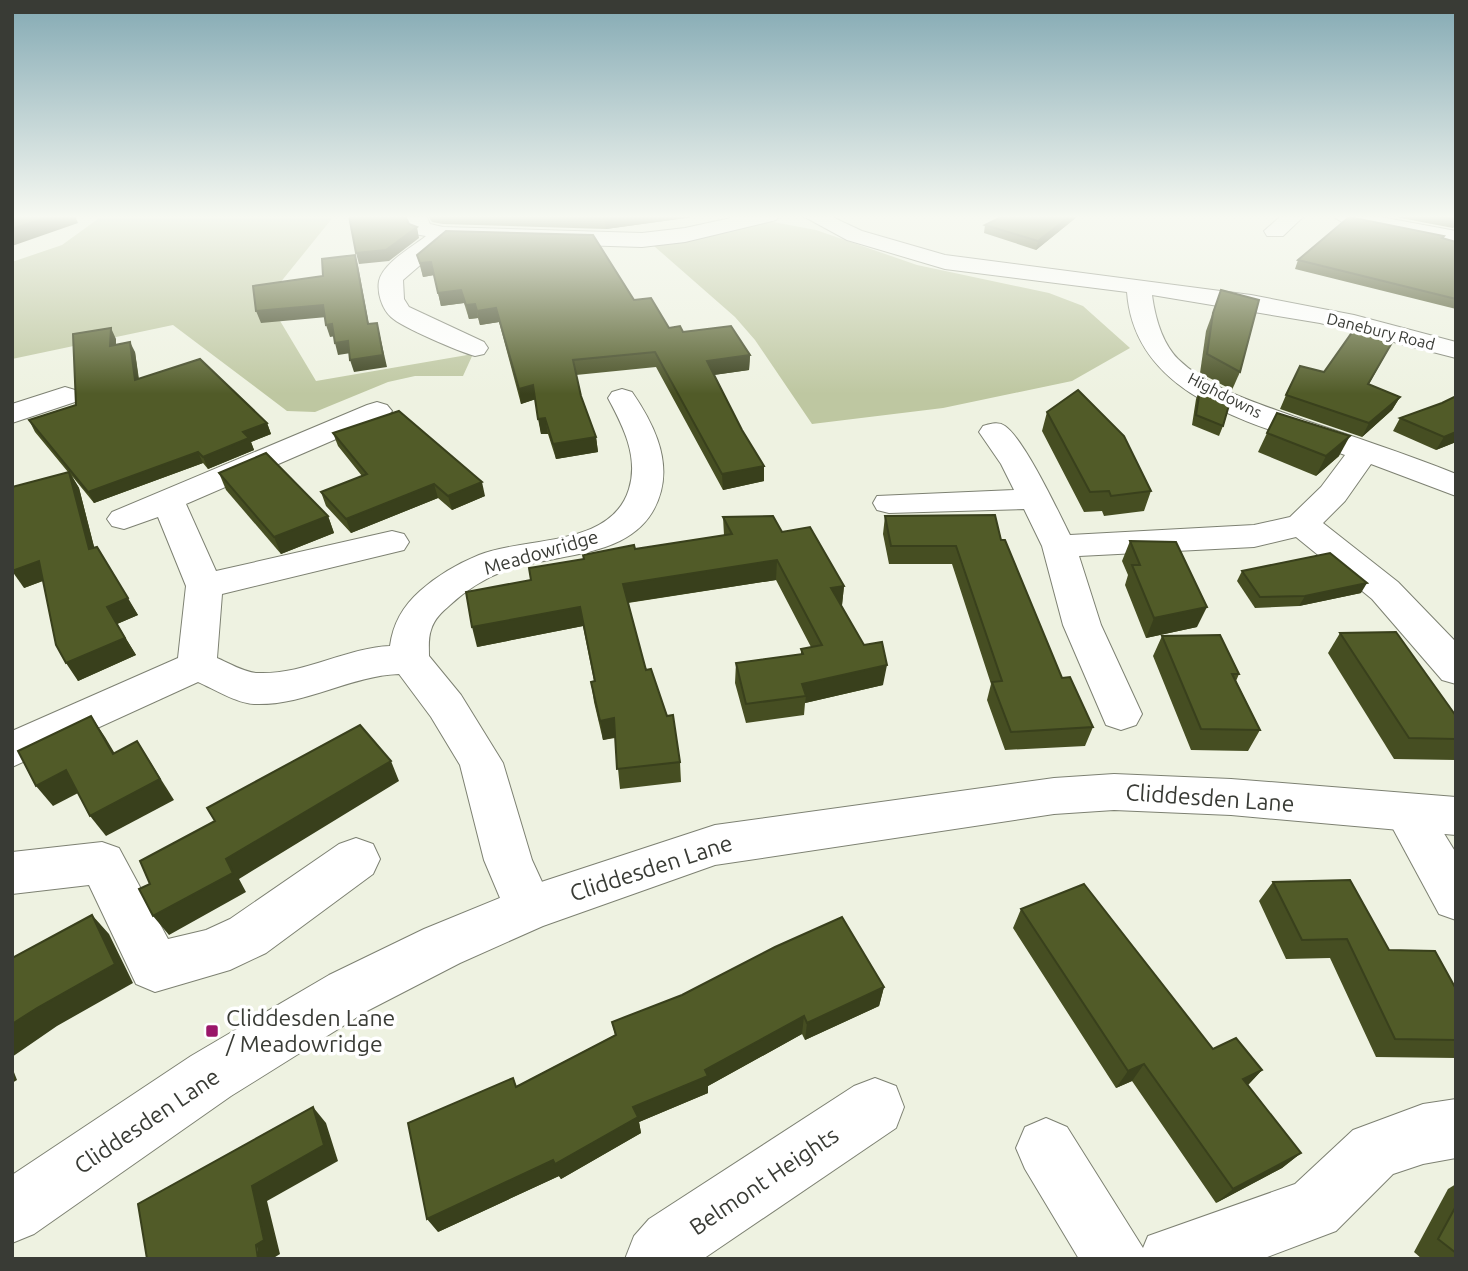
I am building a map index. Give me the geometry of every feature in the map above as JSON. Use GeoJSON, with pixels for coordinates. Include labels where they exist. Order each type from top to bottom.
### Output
{"type":"FeatureCollection","features":[{"type":"Feature","properties":{"kind":"street"},"geometry":{"type":"LineString","coordinates":[[395,275],[391,280],[392,299],[400,312],[435,337],[475,348]]}},
{"type":"Feature","properties":{"kind":"street","name":"Danebury Road"},"geometry":{"type":"LineString","coordinates":[[1057,275],[1305,312],[1456,351]]}},
{"type":"Feature","properties":{"kind":"street","name":"Highdowns"},"geometry":{"type":"LineString","coordinates":[[1139,286],[1143,313],[1156,345],[1168,364],[1202,387],[1244,408],[1456,486]]}},
{"type":"Feature","properties":{"kind":"street"},"geometry":{"type":"LineString","coordinates":[[12,414],[65,396]]}},
{"type":"Feature","properties":{"kind":"street","name":"Meadowridge"},"geometry":{"type":"LineString","coordinates":[[410,659],[411,631],[420,612],[450,584],[493,562],[593,540],[624,525],[640,507],[649,475],[646,453],[637,424],[622,397]]}},
{"type":"Feature","properties":{"kind":"street"},"geometry":{"type":"LineString","coordinates":[[124,519],[377,411]]}},
{"type":"Feature","properties":{"kind":"street"},"geometry":{"type":"LineString","coordinates":[[994,432],[1017,464],[1059,546],[1082,625],[1121,714]]}},
{"type":"Feature","properties":{"kind":"street"},"geometry":{"type":"LineString","coordinates":[[1059,546],[1254,536],[1302,525],[1333,494],[1364,451]]}},
{"type":"Feature","properties":{"kind":"street"},"geometry":{"type":"LineString","coordinates":[[889,503],[1035,499]]}},
{"type":"Feature","properties":{"kind":"street"},"geometry":{"type":"LineString","coordinates":[[168,500],[204,586],[197,666]]}},
{"type":"Feature","properties":{"kind":"street"},"geometry":{"type":"LineString","coordinates":[[1302,525],[1345,552],[1450,654]]}},
{"type":"Feature","properties":{"kind":"street"},"geometry":{"type":"LineString","coordinates":[[204,586],[392,542]]}},
{"type":"Feature","properties":{"kind":"street"},"geometry":{"type":"LineString","coordinates":[[12,750],[197,666],[253,689],[304,683],[370,660],[410,659],[446,706],[481,763],[508,860],[529,908]]}},
{"type":"Feature","properties":{"kind":"street","name":"Cliddesden Lane"},"geometry":{"type":"LineString","coordinates":[[12,1212],[211,1076],[348,993],[442,946],[529,908],[715,845],[1054,796],[1114,792],[1170,793],[1432,815]]}},
{"type":"Feature","properties":{"kind":"street"},"geometry":{"type":"LineString","coordinates":[[1432,815],[1456,898]]}},
{"type":"Feature","properties":{"kind":"street"},"geometry":{"type":"LineString","coordinates":[[12,873],[102,863],[155,967],[212,953],[248,936],[356,859]]}},
{"type":"Feature","properties":{"kind":"street","name":"Belmont Heights"},"geometry":{"type":"LineString","coordinates":[[657,1259],[672,1242],[875,1107]]}},
{"type":"Feature","properties":{"kind":"street"},"geometry":{"type":"LineString","coordinates":[[1171,1259],[1314,1209],[1374,1151],[1423,1134],[1456,1128]]}},
{"type":"Feature","properties":{"kind":"street"},"geometry":{"type":"LineString","coordinates":[[1046,1148],[1116,1259]]}},
{"type":"Feature","properties":{"kind":"green space"},"geometry":{"type":"Polygon","coordinates":[[[12,275],[286,275],[267,299],[316,381],[473,354],[463,376],[415,376],[388,382],[315,412],[287,411],[173,325],[12,359],[12,275]]]}},
{"type":"Feature","properties":{"kind":"green space"},"geometry":{"type":"Polygon","coordinates":[[[687,275],[966,275],[1049,293],[1083,306],[1130,348],[1072,381],[943,408],[812,424],[755,340],[735,317],[687,275]]]}},
{"type":"Feature","properties":{"kind":"building"},"geometry":{"type":"Polygon","coordinates":[[[359,275],[368,324],[377,323],[383,355],[350,360],[348,341],[335,343],[332,324],[326,325],[323,305],[256,311],[253,286],[323,276],[359,275]]]}},
{"type":"Feature","properties":{"kind":"building"},"geometry":{"type":"Polygon","coordinates":[[[434,275],[618,275],[634,300],[651,298],[669,328],[680,326],[683,332],[731,326],[750,355],[707,361],[742,430],[764,466],[722,474],[655,352],[573,360],[581,396],[596,437],[553,444],[545,418],[538,419],[533,385],[519,389],[496,308],[477,311],[475,304],[466,305],[461,290],[438,293],[434,275]]]}},
{"type":"Feature","properties":{"kind":"building"},"geometry":{"type":"Polygon","coordinates":[[[1360,275],[1456,275],[1456,299],[1360,275]]]}},
{"type":"Feature","properties":{"kind":"building"},"geometry":{"type":"Polygon","coordinates":[[[1221,290],[1259,300],[1240,372],[1207,354],[1213,313],[1221,290]]]}},
{"type":"Feature","properties":{"kind":"building"},"geometry":{"type":"Polygon","coordinates":[[[111,328],[110,346],[130,342],[135,380],[200,359],[267,423],[243,432],[249,438],[203,457],[198,452],[88,492],[29,420],[76,405],[73,334],[111,328]]]}},
{"type":"Feature","properties":{"kind":"building"},"geometry":{"type":"Polygon","coordinates":[[[1353,331],[1393,341],[1368,384],[1400,397],[1369,423],[1286,395],[1300,366],[1324,372],[1353,331]]]}},
{"type":"Feature","properties":{"kind":"building"},"geometry":{"type":"Polygon","coordinates":[[[1200,389],[1229,405],[1223,426],[1196,415],[1200,389]]]}},
{"type":"Feature","properties":{"kind":"building"},"geometry":{"type":"Polygon","coordinates":[[[1078,390],[1124,436],[1151,491],[1111,496],[1109,491],[1090,492],[1047,412],[1078,390]]]}},
{"type":"Feature","properties":{"kind":"building"},"geometry":{"type":"Polygon","coordinates":[[[1456,396],[1456,432],[1444,437],[1400,418],[1442,403],[1456,396]]]}},
{"type":"Feature","properties":{"kind":"building"},"geometry":{"type":"Polygon","coordinates":[[[399,411],[482,482],[448,496],[434,484],[346,519],[321,492],[367,474],[333,433],[399,411]]]}},
{"type":"Feature","properties":{"kind":"building"},"geometry":{"type":"Polygon","coordinates":[[[1277,413],[1350,436],[1326,456],[1267,433],[1277,413]]]}},
{"type":"Feature","properties":{"kind":"building"},"geometry":{"type":"Polygon","coordinates":[[[266,453],[328,516],[274,537],[219,473],[266,453]]]}},
{"type":"Feature","properties":{"kind":"building"},"geometry":{"type":"Polygon","coordinates":[[[69,472],[89,549],[97,547],[128,598],[107,607],[125,638],[66,663],[56,645],[39,561],[12,571],[12,487],[69,472]]]}},
{"type":"Feature","properties":{"kind":"building"},"geometry":{"type":"Polygon","coordinates":[[[995,515],[1001,540],[1005,540],[1062,678],[1070,677],[1093,727],[1011,732],[992,682],[1002,681],[956,546],[891,546],[885,516],[995,515]]]}},
{"type":"Feature","properties":{"kind":"building"},"geometry":{"type":"Polygon","coordinates":[[[773,516],[782,532],[810,527],[844,586],[831,588],[864,645],[882,642],[887,665],[802,684],[806,696],[746,704],[736,663],[803,654],[801,649],[822,645],[777,560],[623,584],[646,670],[651,669],[667,716],[673,715],[680,762],[617,769],[614,718],[600,721],[591,682],[595,681],[580,607],[472,627],[466,592],[531,580],[529,568],[584,559],[583,555],[634,545],[635,549],[732,534],[723,517],[773,516]]]}},
{"type":"Feature","properties":{"kind":"building"},"geometry":{"type":"Polygon","coordinates":[[[1130,541],[1176,542],[1207,607],[1154,618],[1132,565],[1140,565],[1130,541]]]}},
{"type":"Feature","properties":{"kind":"building"},"geometry":{"type":"Polygon","coordinates":[[[1330,553],[1367,583],[1305,596],[1260,597],[1242,571],[1330,553]]]}},
{"type":"Feature","properties":{"kind":"building"},"geometry":{"type":"Polygon","coordinates":[[[1396,632],[1456,716],[1456,739],[1409,738],[1340,633],[1396,632]]]}},
{"type":"Feature","properties":{"kind":"building"},"geometry":{"type":"Polygon","coordinates":[[[1220,635],[1239,674],[1232,674],[1260,730],[1201,729],[1162,636],[1220,635]]]}},
{"type":"Feature","properties":{"kind":"building"},"geometry":{"type":"Polygon","coordinates":[[[91,716],[113,754],[137,741],[160,779],[90,816],[66,770],[36,786],[18,751],[91,716]]]}},
{"type":"Feature","properties":{"kind":"building"},"geometry":{"type":"Polygon","coordinates":[[[360,725],[391,761],[226,859],[233,873],[153,916],[139,889],[150,884],[140,861],[215,821],[207,808],[360,725]]]}},
{"type":"Feature","properties":{"kind":"building"},"geometry":{"type":"Polygon","coordinates":[[[1350,880],[1389,950],[1435,951],[1456,989],[1456,1040],[1395,1039],[1347,939],[1302,940],[1273,882],[1350,880]]]}},
{"type":"Feature","properties":{"kind":"building"},"geometry":{"type":"Polygon","coordinates":[[[1084,884],[1213,1049],[1236,1038],[1262,1070],[1243,1079],[1301,1153],[1233,1189],[1144,1064],[1128,1071],[1021,909],[1084,884]]]}},
{"type":"Feature","properties":{"kind":"building"},"geometry":{"type":"Polygon","coordinates":[[[92,915],[115,964],[12,1024],[12,958],[92,915]]]}},
{"type":"Feature","properties":{"kind":"building"},"geometry":{"type":"Polygon","coordinates":[[[842,917],[884,987],[807,1023],[804,1016],[705,1070],[708,1076],[633,1107],[638,1117],[555,1164],[553,1160],[427,1219],[408,1123],[513,1078],[516,1087],[616,1035],[612,1022],[682,995],[775,947],[842,917]]]}},
{"type":"Feature","properties":{"kind":"building"},"geometry":{"type":"Polygon","coordinates":[[[313,1107],[324,1145],[252,1186],[264,1240],[256,1245],[258,1259],[147,1259],[138,1204],[313,1107]]]}},
{"type":"Feature","properties":{"kind":"building"},"geometry":{"type":"Polygon","coordinates":[[[1456,1206],[1456,1253],[1438,1239],[1456,1206]]]}},
{"type":"Feature","properties":{"kind":"place","name":"Cliddesden Lane / Meadowridge"},"geometry":{"type":"Point","coordinates":[212,1031]}}]}
